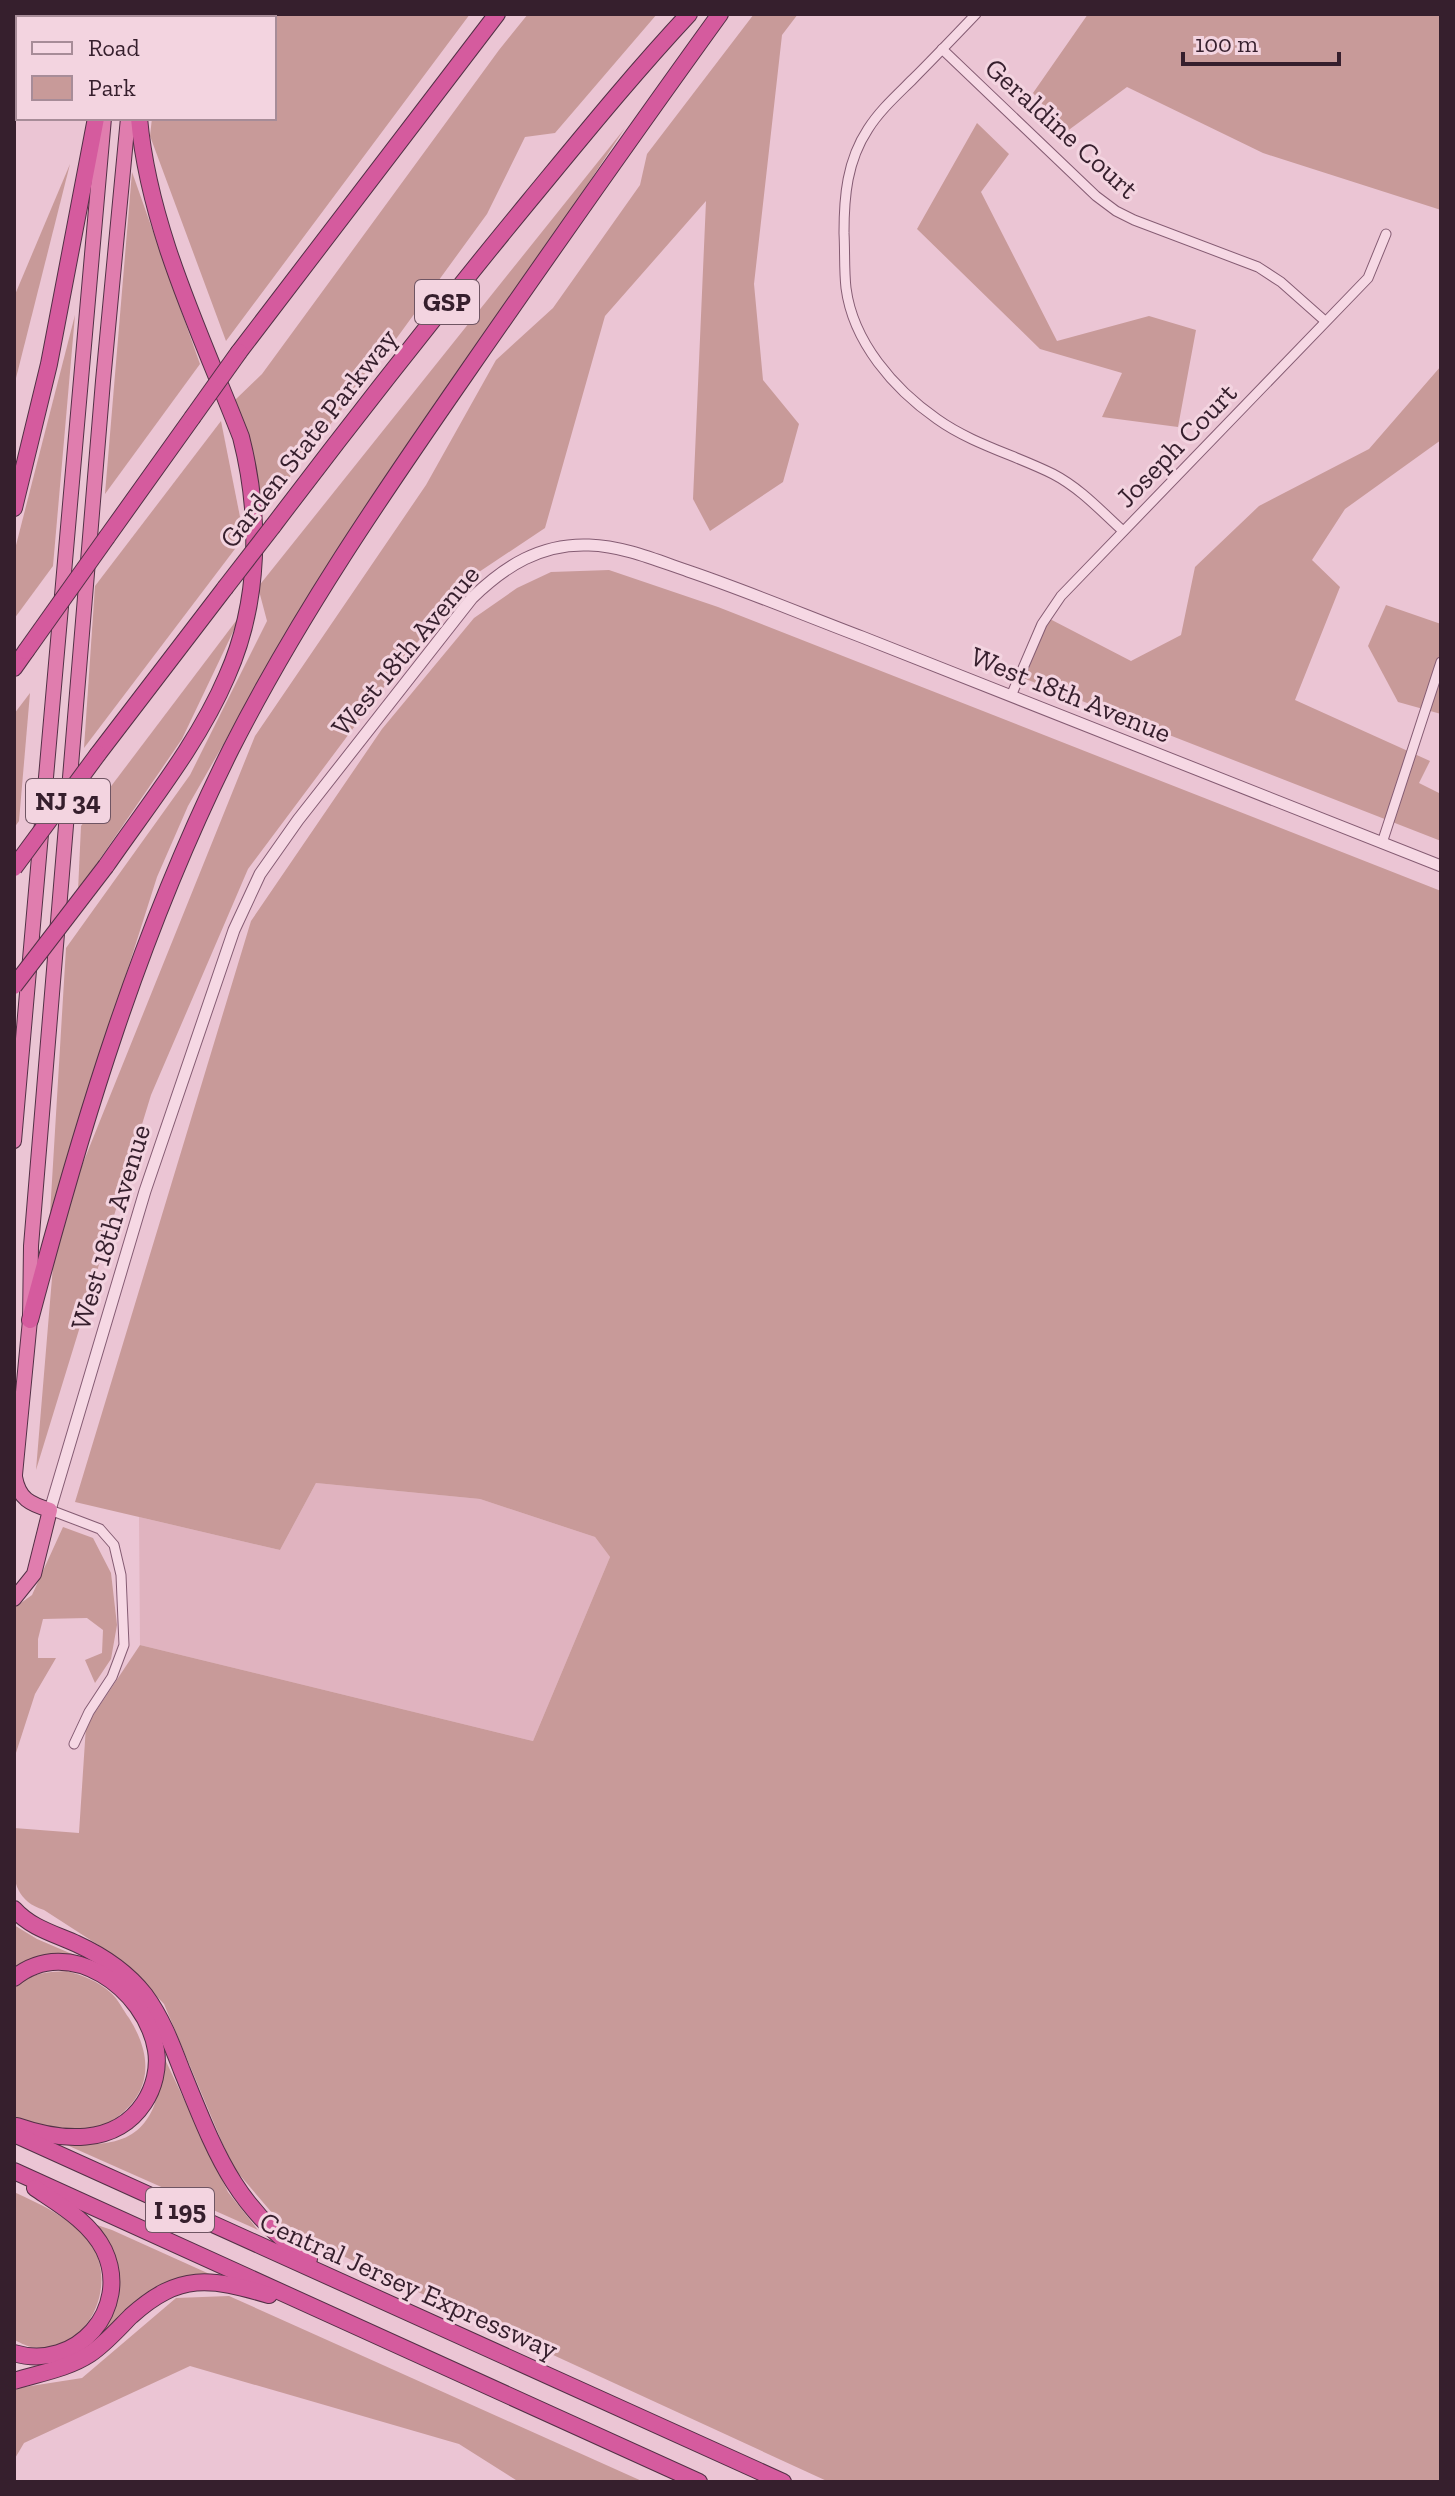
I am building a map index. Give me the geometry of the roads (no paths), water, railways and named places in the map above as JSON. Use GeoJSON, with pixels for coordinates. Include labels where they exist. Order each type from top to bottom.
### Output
{"type":"FeatureCollection","features":[{"type":"Feature","properties":{"kind":"highway"},"geometry":{"type":"LineString","coordinates":[[14,668],[239,352],[497,14]]}},
{"type":"Feature","properties":{"kind":"highway","name":"Garden State Parkway"},"geometry":{"type":"LineString","coordinates":[[14,868],[361,409],[637,70],[689,14]]}},
{"type":"Feature","properties":{"kind":"highway"},"geometry":{"type":"LineString","coordinates":[[30,1320],[60,1206],[129,987],[185,846],[251,712],[352,540],[720,14]]}},
{"type":"Feature","properties":{"kind":"highway"},"geometry":{"type":"LineString","coordinates":[[14,508],[49,364],[96,120]]}},
{"type":"Feature","properties":{"kind":"highway","name":"NJ 34"},"geometry":{"type":"LineString","coordinates":[[14,1141],[104,120]]}},
{"type":"Feature","properties":{"kind":"highway","name":"NJ 34"},"geometry":{"type":"LineString","coordinates":[[15,1481],[30,1320],[31,1246],[101,397],[128,120]]}},
{"type":"Feature","properties":{"kind":"highway"},"geometry":{"type":"LineString","coordinates":[[14,986],[106,866],[216,700],[236,654],[253,573],[254,518],[249,466],[241,437],[161,227],[142,158],[139,120]]}},
{"type":"Feature","properties":{"kind":"highway"},"geometry":{"type":"LineString","coordinates":[[14,1599],[34,1574],[50,1510],[25,1501],[15,1481]]}},
{"type":"Feature","properties":{"kind":"highway"},"geometry":{"type":"LineString","coordinates":[[14,1909],[36,1926],[104,1958],[143,1992],[164,2026],[211,2141],[238,2191],[273,2232],[346,2285]]}},
{"type":"Feature","properties":{"kind":"highway"},"geometry":{"type":"LineString","coordinates":[[14,1978],[28,1968],[53,1961],[71,1961],[95,1970],[116,1985],[140,2012],[153,2039],[157,2064],[147,2099],[129,2120],[117,2128],[102,2134],[69,2138],[14,2125]]}},
{"type":"Feature","properties":{"kind":"highway","name":"Central Jersey Expressway"},"geometry":{"type":"LineString","coordinates":[[14,2134],[783,2482]]}},
{"type":"Feature","properties":{"kind":"highway"},"geometry":{"type":"LineString","coordinates":[[14,2172],[89,2229],[104,2249],[112,2283],[103,2318],[92,2333],[77,2345],[53,2355],[14,2353]]}},
{"type":"Feature","properties":{"kind":"highway","name":"Central Jersey Expressway"},"geometry":{"type":"LineString","coordinates":[[14,2172],[699,2482]]}},
{"type":"Feature","properties":{"kind":"highway"},"geometry":{"type":"LineString","coordinates":[[14,2381],[62,2368],[89,2355],[146,2303],[178,2285],[218,2283],[312,2307]]}},
{"type":"Feature","properties":{"kind":"street"},"geometry":{"type":"LineString","coordinates":[[976,14],[870,126],[855,152],[847,176],[844,206],[846,287],[854,322],[878,363],[937,419],[1073,486],[1123,531]]}},
{"type":"Feature","properties":{"kind":"street","name":"Geraldine Court"},"geometry":{"type":"LineString","coordinates":[[942,49],[1096,196],[1116,211],[1258,267],[1281,282],[1325,321]]}},
{"type":"Feature","properties":{"kind":"street","name":"Joseph Court"},"geometry":{"type":"LineString","coordinates":[[1011,696],[1051,609],[1368,278],[1386,234]]}},
{"type":"Feature","properties":{"kind":"street","name":"West 18th Avenue"},"geometry":{"type":"LineString","coordinates":[[50,1510],[145,1191],[246,901],[272,856],[298,820],[472,598],[493,578],[517,562],[556,548],[585,545],[622,549],[731,586],[1441,866]]}},
{"type":"Feature","properties":{"kind":"street"},"geometry":{"type":"LineString","coordinates":[[1382,843],[1441,662]]}},
{"type":"Feature","properties":{"kind":"street"},"geometry":{"type":"LineString","coordinates":[[50,1510],[100,1529],[114,1545],[121,1575],[124,1645],[112,1677],[89,1712],[74,1744]]}}]}
